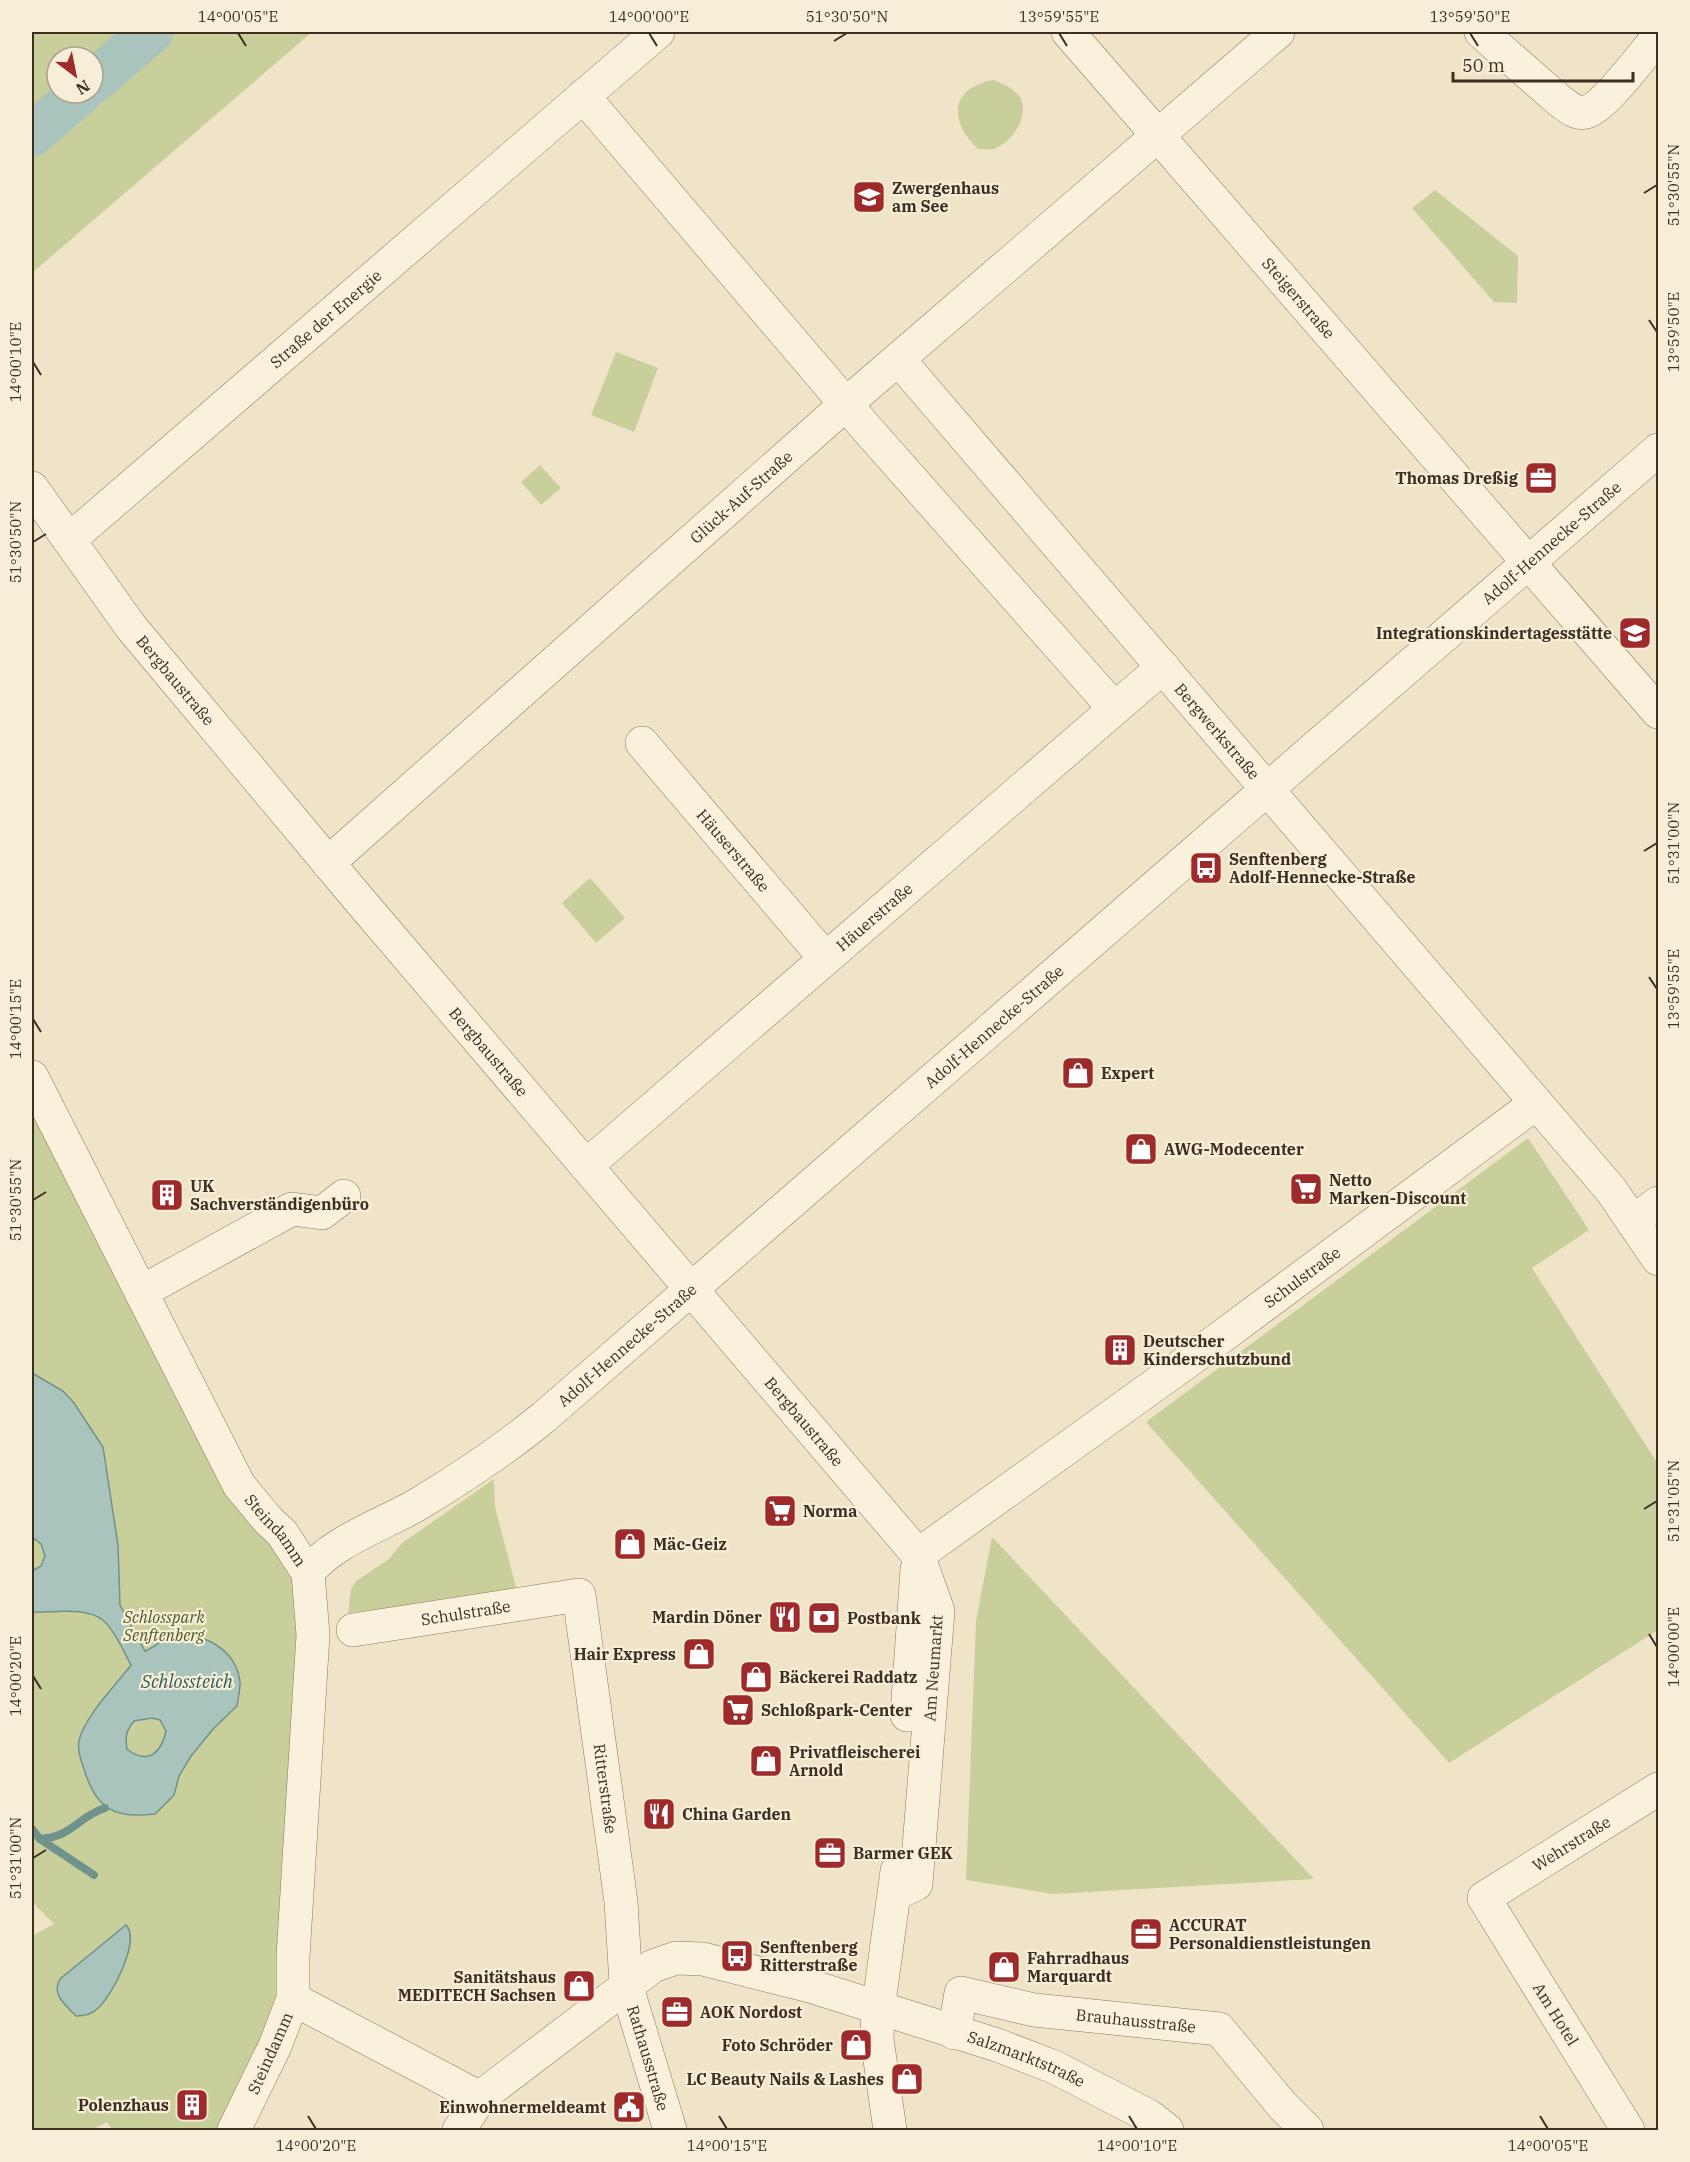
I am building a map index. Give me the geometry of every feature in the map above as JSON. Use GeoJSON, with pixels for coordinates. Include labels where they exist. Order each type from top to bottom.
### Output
{"type":"FeatureCollection","features":[{"type":"Feature","properties":{"kind":"street","name":"Straße der Energie"},"geometry":{"type":"LineString","coordinates":[[69,540],[657,32]]}},
{"type":"Feature","properties":{"kind":"street","name":"Steigerstraße"},"geometry":{"type":"LineString","coordinates":[[1068,32],[1528,565],[1659,712]]}},
{"type":"Feature","properties":{"kind":"street","name":"Glück-Auf-Straße"},"geometry":{"type":"LineString","coordinates":[[327,863],[846,404],[1278,32]]}},
{"type":"Feature","properties":{"kind":"street"},"geometry":{"type":"LineString","coordinates":[[1481,32],[1575,112],[1585,112],[1604,100],[1659,37]]}},
{"type":"Feature","properties":{"kind":"street"},"geometry":{"type":"LineString","coordinates":[[583,96],[846,404],[1114,708]]}},
{"type":"Feature","properties":{"kind":"street","name":"Bergwerkstraße"},"geometry":{"type":"LineString","coordinates":[[899,360],[1535,1104]]}},
{"type":"Feature","properties":{"kind":"street","name":"Adolf-Hennecke-Straße"},"geometry":{"type":"LineString","coordinates":[[308,1573],[332,1552],[419,1504],[509,1446],[929,1080],[1267,792],[1659,450]]}},
{"type":"Feature","properties":{"kind":"street","name":"Bergbaustraße"},"geometry":{"type":"LineString","coordinates":[[32,488],[131,627],[327,863],[918,1555]]}},
{"type":"Feature","properties":{"kind":"street","name":"Häuerstraße"},"geometry":{"type":"LineString","coordinates":[[586,1166],[1163,667]]}},
{"type":"Feature","properties":{"kind":"street","name":"Häuserstraße"},"geometry":{"type":"LineString","coordinates":[[642,743],[825,957]]}},
{"type":"Feature","properties":{"kind":"street","name":"Steindamm"},"geometry":{"type":"LineString","coordinates":[[32,1077],[239,1485],[282,1533],[308,1573],[313,1635],[293,1957],[293,1999],[275,2046],[234,2130]]}},
{"type":"Feature","properties":{"kind":"street"},"geometry":{"type":"LineString","coordinates":[[1535,1104],[1611,1190],[1646,1212],[1659,1259]]}},
{"type":"Feature","properties":{"kind":"street","name":"Schulstraße"},"geometry":{"type":"LineString","coordinates":[[918,1555],[1174,1371],[1535,1104]]}},
{"type":"Feature","properties":{"kind":"street"},"geometry":{"type":"LineString","coordinates":[[141,1292],[292,1209],[322,1214],[344,1196]]}},
{"type":"Feature","properties":{"kind":"street","name":"Am Neumarkt"},"geometry":{"type":"LineString","coordinates":[[890,2130],[877,2039],[878,2010],[895,1894],[916,1884],[938,1611],[918,1555]]}},
{"type":"Feature","properties":{"kind":"street","name":"Schulstraße"},"geometry":{"type":"LineString","coordinates":[[353,1630],[579,1595]]}},
{"type":"Feature","properties":{"kind":"street","name":"Ritterstraße"},"geometry":{"type":"LineString","coordinates":[[579,1595],[621,1902],[626,1984]]}},
{"type":"Feature","properties":{"kind":"street","name":"Wehrstraße"},"geometry":{"type":"LineString","coordinates":[[1484,1898],[1659,1790]]}},
{"type":"Feature","properties":{"kind":"street","name":"Am Hotel"},"geometry":{"type":"LineString","coordinates":[[1484,1898],[1628,2130]]}},
{"type":"Feature","properties":{"kind":"street"},"geometry":{"type":"LineString","coordinates":[[459,2130],[480,2098],[626,1984],[653,1966],[676,1958],[703,1959],[810,1986],[878,2010]]}},
{"type":"Feature","properties":{"kind":"street","name":"Rathausstraße"},"geometry":{"type":"LineString","coordinates":[[626,1984],[670,2130]]}},
{"type":"Feature","properties":{"kind":"street","name":"Brauhausstraße"},"geometry":{"type":"LineString","coordinates":[[954,2033],[961,1993],[1034,2010],[1219,2029],[1282,2105],[1307,2130]]}},
{"type":"Feature","properties":{"kind":"street"},"geometry":{"type":"LineString","coordinates":[[293,1999],[480,2098]]}},
{"type":"Feature","properties":{"kind":"street","name":"Salzmarktstraße"},"geometry":{"type":"LineString","coordinates":[[878,2010],[1054,2067],[1151,2126]]}},
{"type":"Feature","properties":{"kind":"green space"},"geometry":{"type":"Polygon","coordinates":[[[32,32],[312,32],[32,273],[32,32]]]}},
{"type":"Feature","properties":{"kind":"green space"},"geometry":{"type":"Polygon","coordinates":[[[994,80],[1019,95],[1023,114],[1017,129],[1006,142],[993,149],[978,149],[962,127],[958,117],[958,107],[969,90],[979,84],[994,80]]]}},
{"type":"Feature","properties":{"kind":"green space"},"geometry":{"type":"Polygon","coordinates":[[[1435,190],[1518,256],[1517,303],[1494,302],[1412,208],[1435,190]]]}},
{"type":"Feature","properties":{"kind":"green space"},"geometry":{"type":"Polygon","coordinates":[[[616,352],[658,368],[634,432],[591,415],[616,352]]]}},
{"type":"Feature","properties":{"kind":"green space"},"geometry":{"type":"Polygon","coordinates":[[[540,465],[561,488],[541,505],[521,482],[540,465]]]}},
{"type":"Feature","properties":{"kind":"green space"},"geometry":{"type":"Polygon","coordinates":[[[590,878],[625,918],[596,943],[562,903],[590,878]]]}},
{"type":"Feature","properties":{"kind":"green space","name":"Schlosspark Senftenberg"},"geometry":{"type":"Polygon","coordinates":[[[32,1105],[123,1294],[240,1507],[292,1563],[299,1629],[282,1976],[266,2044],[224,2130],[112,2130],[107,2122],[92,2130],[32,2130],[32,1936],[54,1924],[32,1902],[32,1105]]]}},
{"type":"Feature","properties":{"kind":"green space"},"geometry":{"type":"Polygon","coordinates":[[[1528,1138],[1589,1230],[1532,1268],[1658,1464],[1658,1630],[1449,1763],[1146,1422],[1528,1138]]]}},
{"type":"Feature","properties":{"kind":"green space"},"geometry":{"type":"Polygon","coordinates":[[[494,1479],[495,1507],[517,1591],[348,1613],[351,1589],[356,1581],[389,1559],[402,1543],[494,1479]]]}},
{"type":"Feature","properties":{"kind":"green space"},"geometry":{"type":"Polygon","coordinates":[[[992,1537],[1314,1879],[1053,1894],[966,1880],[976,1621],[992,1537]]]}},
{"type":"Feature","properties":{"kind":"water","name":"Schlossteich"},"geometry":{"type":"Polygon","coordinates":[[[32,1373],[63,1391],[74,1403],[103,1447],[118,1545],[120,1605],[145,1651],[170,1637],[193,1636],[215,1644],[225,1651],[238,1671],[240,1683],[237,1706],[214,1728],[191,1756],[179,1776],[174,1795],[155,1814],[118,1813],[101,1802],[89,1783],[79,1751],[82,1732],[101,1702],[131,1665],[112,1630],[97,1616],[69,1611],[32,1612],[32,1571],[41,1566],[45,1556],[41,1544],[32,1537],[32,1373]],[[152,1718],[134,1721],[127,1734],[127,1749],[141,1756],[152,1755],[157,1751],[166,1731],[160,1720],[152,1718]]]}},
{"type":"Feature","properties":{"kind":"water"},"geometry":{"type":"Polygon","coordinates":[[[126,1925],[130,1932],[130,1943],[117,1981],[95,2011],[87,2015],[76,2016],[58,1995],[60,1979],[126,1925]]]}},
{"type":"Feature","properties":{"kind":"waterway"},"geometry":{"type":"LineString","coordinates":[[105,72],[151,32]]}},
{"type":"Feature","properties":{"kind":"waterway"},"geometry":{"type":"LineString","coordinates":[[32,135],[66,105]]}},
{"type":"Feature","properties":{"kind":"waterway"},"geometry":{"type":"LineString","coordinates":[[40,1839],[61,1834],[105,1808]]}},
{"type":"Feature","properties":{"kind":"waterway"},"geometry":{"type":"LineString","coordinates":[[32,1829],[40,1839],[94,1875]]}},
{"type":"Feature","properties":{"kind":"place","name":"Zwergenhaus am See"},"geometry":{"type":"Point","coordinates":[869,197]}},
{"type":"Feature","properties":{"kind":"place","name":"Thomas Dreßig"},"geometry":{"type":"Point","coordinates":[1541,478]}},
{"type":"Feature","properties":{"kind":"place","name":"Integrationskindertagesstätte"},"geometry":{"type":"Point","coordinates":[1635,633]}},
{"type":"Feature","properties":{"kind":"place","name":"Senftenberg Adolf-Hennecke-Straße"},"geometry":{"type":"Point","coordinates":[1206,868]}},
{"type":"Feature","properties":{"kind":"place","name":"Expert"},"geometry":{"type":"Point","coordinates":[1078,1073]}},
{"type":"Feature","properties":{"kind":"place","name":"AWG-Modecenter"},"geometry":{"type":"Point","coordinates":[1141,1149]}},
{"type":"Feature","properties":{"kind":"place","name":"Netto Marken-Discount"},"geometry":{"type":"Point","coordinates":[1306,1189]}},
{"type":"Feature","properties":{"kind":"place","name":"UK Sachverständigenbüro"},"geometry":{"type":"Point","coordinates":[167,1195]}},
{"type":"Feature","properties":{"kind":"place","name":"Deutscher Kinderschutzbund"},"geometry":{"type":"Point","coordinates":[1120,1350]}},
{"type":"Feature","properties":{"kind":"place","name":"Norma"},"geometry":{"type":"Point","coordinates":[780,1511]}},
{"type":"Feature","properties":{"kind":"place","name":"Mäc-Geiz"},"geometry":{"type":"Point","coordinates":[630,1544]}},
{"type":"Feature","properties":{"kind":"place","name":"Mardin Döner"},"geometry":{"type":"Point","coordinates":[785,1617]}},
{"type":"Feature","properties":{"kind":"place","name":"Postbank"},"geometry":{"type":"Point","coordinates":[824,1618]}},
{"type":"Feature","properties":{"kind":"place","name":"Hair Express"},"geometry":{"type":"Point","coordinates":[699,1654]}},
{"type":"Feature","properties":{"kind":"place","name":"Bäckerei Raddatz"},"geometry":{"type":"Point","coordinates":[756,1677]}},
{"type":"Feature","properties":{"kind":"place","name":"Schloßpark-Center"},"geometry":{"type":"Point","coordinates":[738,1710]}},
{"type":"Feature","properties":{"kind":"place","name":"Privatfleischerei Arnold"},"geometry":{"type":"Point","coordinates":[766,1761]}},
{"type":"Feature","properties":{"kind":"place","name":"China Garden"},"geometry":{"type":"Point","coordinates":[659,1814]}},
{"type":"Feature","properties":{"kind":"place","name":"Barmer GEK"},"geometry":{"type":"Point","coordinates":[830,1853]}},
{"type":"Feature","properties":{"kind":"place","name":"ACCURAT Personaldienstleistungen"},"geometry":{"type":"Point","coordinates":[1146,1934]}},
{"type":"Feature","properties":{"kind":"place","name":"Senftenberg Ritterstraße"},"geometry":{"type":"Point","coordinates":[737,1956]}},
{"type":"Feature","properties":{"kind":"place","name":"Fahrradhaus Marquardt"},"geometry":{"type":"Point","coordinates":[1004,1967]}},
{"type":"Feature","properties":{"kind":"place","name":"Sanitätshaus MEDITECH Sachsen"},"geometry":{"type":"Point","coordinates":[579,1986]}},
{"type":"Feature","properties":{"kind":"place","name":"AOK Nordost"},"geometry":{"type":"Point","coordinates":[677,2012]}},
{"type":"Feature","properties":{"kind":"place","name":"Foto Schröder"},"geometry":{"type":"Point","coordinates":[856,2045]}},
{"type":"Feature","properties":{"kind":"place","name":"LC Beauty Nails & Lashes"},"geometry":{"type":"Point","coordinates":[907,2079]}},
{"type":"Feature","properties":{"kind":"place","name":"Polenzhaus"},"geometry":{"type":"Point","coordinates":[192,2105]}},
{"type":"Feature","properties":{"kind":"place","name":"Einwohnermeldeamt"},"geometry":{"type":"Point","coordinates":[629,2107]}}]}
